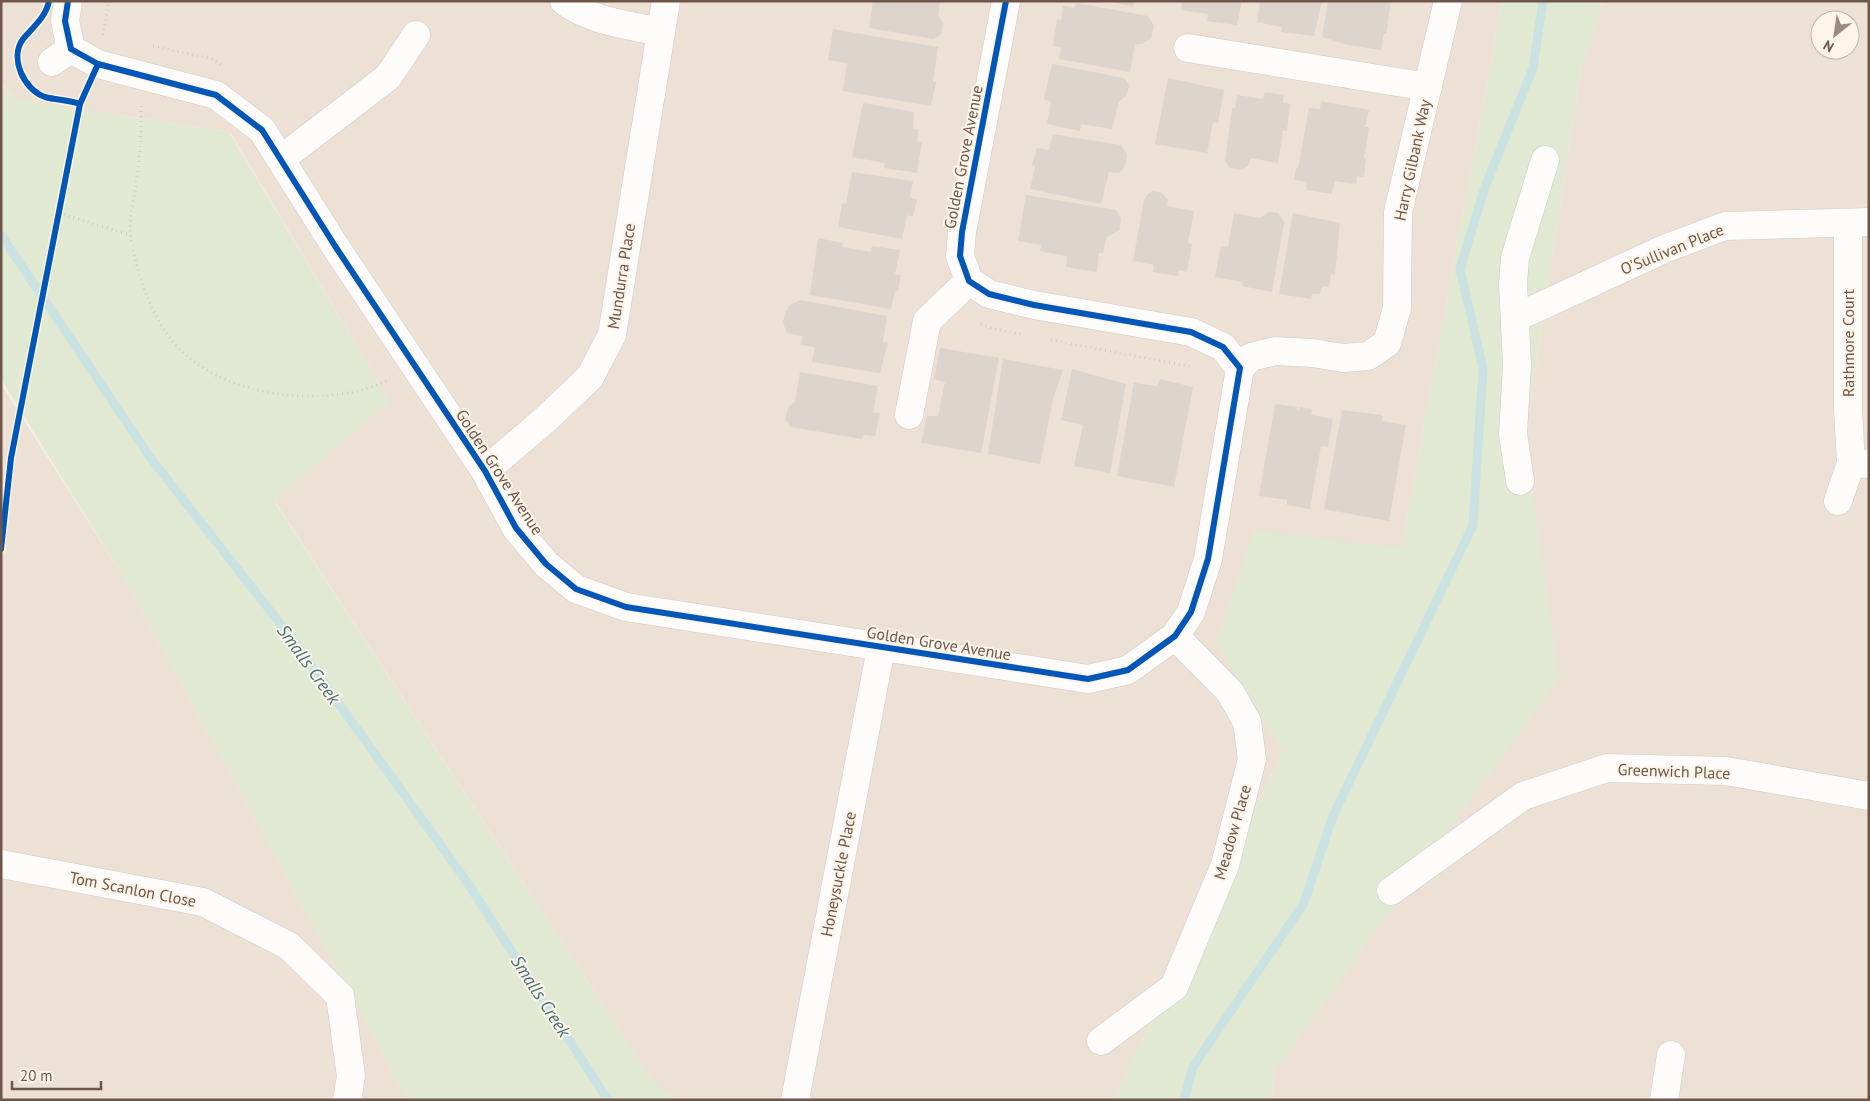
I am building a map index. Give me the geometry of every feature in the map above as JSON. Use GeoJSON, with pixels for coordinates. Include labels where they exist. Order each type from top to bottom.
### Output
{"type":"FeatureCollection","features":[{"type":"Feature","properties":{"kind":"street","name":"Golden Grove Avenue"},"geometry":{"type":"LineString","coordinates":[[68,1],[62,56],[216,95],[262,130],[484,470],[516,528],[546,564],[576,590],[626,607],[1088,679],[1128,670],[1175,636],[1191,612],[1208,559],[1240,368]]}},
{"type":"Feature","properties":{"kind":"street"},"geometry":{"type":"LineString","coordinates":[[564,1],[573,8],[601,18],[660,32]]}},
{"type":"Feature","properties":{"kind":"street","name":"Mundurra Place"},"geometry":{"type":"LineString","coordinates":[[484,470],[547,418],[590,377],[612,335],[666,1]]}},
{"type":"Feature","properties":{"kind":"street","name":"Golden Grove Avenue"},"geometry":{"type":"LineString","coordinates":[[960,290],[962,232],[1006,1]]}},
{"type":"Feature","properties":{"kind":"street","name":"Harry Gilbank Way"},"geometry":{"type":"LineString","coordinates":[[1240,368],[1251,357],[1275,351],[1312,353],[1343,358],[1368,356],[1387,343],[1397,308],[1398,212],[1448,1]]}},
{"type":"Feature","properties":{"kind":"street"},"geometry":{"type":"LineString","coordinates":[[281,159],[388,77],[416,36]]}},
{"type":"Feature","properties":{"kind":"street"},"geometry":{"type":"LineString","coordinates":[[1188,48],[1428,87]]}},
{"type":"Feature","properties":{"kind":"street"},"geometry":{"type":"LineString","coordinates":[[1520,481],[1513,434],[1517,365],[1513,282],[1515,258],[1545,160]]}},
{"type":"Feature","properties":{"kind":"street","name":"O'Sullivan Place"},"geometry":{"type":"LineString","coordinates":[[1515,318],[1664,250],[1725,226],[1858,223]]}},
{"type":"Feature","properties":{"kind":"street","name":"Rathmore Court"},"geometry":{"type":"LineString","coordinates":[[1838,500],[1860,463],[1848,409],[1858,223]]}},
{"type":"Feature","properties":{"kind":"street"},"geometry":{"type":"LineString","coordinates":[[909,415],[927,321],[960,290],[1190,332],[1223,347],[1240,368]]}},
{"type":"Feature","properties":{"kind":"street","name":"Meadow Place"},"geometry":{"type":"LineString","coordinates":[[1101,1041],[1174,987],[1225,865],[1252,759],[1247,722],[1230,692],[1175,636]]}},
{"type":"Feature","properties":{"kind":"street","name":"Honeysuckle Place"},"geometry":{"type":"LineString","coordinates":[[795,1100],[881,648]]}},
{"type":"Feature","properties":{"kind":"street","name":"Greenwich Place"},"geometry":{"type":"LineString","coordinates":[[1392,891],[1523,796],[1607,768],[1726,771],[1869,796]]}},
{"type":"Feature","properties":{"kind":"street","name":"Tom Scanlon Close"},"geometry":{"type":"LineString","coordinates":[[1,864],[203,902],[289,946],[340,996],[351,1076],[347,1100]]}},
{"type":"Feature","properties":{"kind":"street"},"geometry":{"type":"LineString","coordinates":[[1664,1100],[1671,1055]]}},
{"type":"Feature","properties":{"kind":"path"},"geometry":{"type":"LineString","coordinates":[[148,45],[213,60],[229,70]]}},
{"type":"Feature","properties":{"kind":"path"},"geometry":{"type":"LineString","coordinates":[[142,75],[141,151],[130,235],[140,280],[159,320],[174,342],[192,360],[211,373],[252,388],[301,398],[353,392],[375,387],[416,367]]}},
{"type":"Feature","properties":{"kind":"path"},"geometry":{"type":"LineString","coordinates":[[57,223],[61,204]]}},
{"type":"Feature","properties":{"kind":"path"},"geometry":{"type":"LineString","coordinates":[[59,213],[130,235]]}},
{"type":"Feature","properties":{"kind":"path"},"geometry":{"type":"LineString","coordinates":[[960,290],[971,319],[984,325],[1026,335]]}},
{"type":"Feature","properties":{"kind":"path"},"geometry":{"type":"LineString","coordinates":[[1044,338],[1199,368]]}},
{"type":"Feature","properties":{"kind":"shaded area"},"geometry":{"type":"Polygon","coordinates":[[[1,1],[1502,1],[1401,549],[1216,642],[1283,751],[1113,1100],[678,1100],[652,1080],[274,500],[390,401],[230,132],[15,99],[1,84],[1,1]]]}},
{"type":"Feature","properties":{"kind":"shaded area"},"geometry":{"type":"Polygon","coordinates":[[[1604,1],[1869,1],[1869,1100],[1272,1100],[1275,1071],[1525,438],[1581,69],[1604,1]]]}},
{"type":"Feature","properties":{"kind":"shaded area"},"geometry":{"type":"Polygon","coordinates":[[[1,384],[122,575],[408,1100],[1,1100],[1,384]]]}},
{"type":"Feature","properties":{"kind":"green space"},"geometry":{"type":"Polygon","coordinates":[[[1502,1],[1604,1],[1581,69],[1525,438],[1559,678],[1275,1071],[1272,1100],[1113,1100],[1283,751],[1216,642],[1254,530],[1401,548],[1502,1]]]}},
{"type":"Feature","properties":{"kind":"green space"},"geometry":{"type":"Polygon","coordinates":[[[1,85],[15,99],[229,132],[390,401],[274,501],[652,1080],[678,1100],[408,1100],[122,575],[1,379],[1,85]]]}},
{"type":"Feature","properties":{"kind":"building"},"geometry":{"type":"Polygon","coordinates":[[[873,1],[940,1],[938,15],[943,23],[941,34],[934,39],[869,28],[873,1]]]}},
{"type":"Feature","properties":{"kind":"building"},"geometry":{"type":"Polygon","coordinates":[[[1110,1],[1134,1],[1133,7],[1110,1]]]}},
{"type":"Feature","properties":{"kind":"building"},"geometry":{"type":"Polygon","coordinates":[[[1182,1],[1242,1],[1237,25],[1207,21],[1208,14],[1181,10],[1182,1]]]}},
{"type":"Feature","properties":{"kind":"building"},"geometry":{"type":"Polygon","coordinates":[[[1260,1],[1322,1],[1314,36],[1281,32],[1282,27],[1257,22],[1260,1]]]}},
{"type":"Feature","properties":{"kind":"building"},"geometry":{"type":"Polygon","coordinates":[[[1328,1],[1391,1],[1386,34],[1384,33],[1381,50],[1348,45],[1322,37],[1328,1]]]}},
{"type":"Feature","properties":{"kind":"building"},"geometry":{"type":"Polygon","coordinates":[[[1076,3],[1148,16],[1154,26],[1151,38],[1142,44],[1135,44],[1130,72],[1059,59],[1061,48],[1053,46],[1057,19],[1061,20],[1063,6],[1074,8],[1076,3]]]}},
{"type":"Feature","properties":{"kind":"building"},"geometry":{"type":"Polygon","coordinates":[[[833,29],[938,47],[933,81],[936,82],[931,106],[843,91],[847,63],[828,60],[833,29]]]}},
{"type":"Feature","properties":{"kind":"building"},"geometry":{"type":"Polygon","coordinates":[[[1052,64],[1124,78],[1129,85],[1126,96],[1119,102],[1112,129],[1081,124],[1080,131],[1047,124],[1051,102],[1044,99],[1052,64]]]}},
{"type":"Feature","properties":{"kind":"building"},"geometry":{"type":"Polygon","coordinates":[[[1168,78],[1224,90],[1218,123],[1213,122],[1207,153],[1155,144],[1168,78]]]}},
{"type":"Feature","properties":{"kind":"building"},"geometry":{"type":"Polygon","coordinates":[[[1265,92],[1284,95],[1283,103],[1290,104],[1287,131],[1283,131],[1278,163],[1250,158],[1249,165],[1242,170],[1230,168],[1225,161],[1232,108],[1235,108],[1237,95],[1263,99],[1265,92]]]}},
{"type":"Feature","properties":{"kind":"building"},"geometry":{"type":"Polygon","coordinates":[[[1321,101],[1369,110],[1365,127],[1369,127],[1364,158],[1366,159],[1364,177],[1357,176],[1356,184],[1335,181],[1332,194],[1306,190],[1307,182],[1294,180],[1309,108],[1320,109],[1321,101]]]}},
{"type":"Feature","properties":{"kind":"building"},"geometry":{"type":"Polygon","coordinates":[[[863,103],[914,112],[913,129],[919,130],[917,141],[922,142],[917,173],[884,168],[885,163],[852,157],[863,103]]]}},
{"type":"Feature","properties":{"kind":"building"},"geometry":{"type":"Polygon","coordinates":[[[1053,134],[1121,145],[1127,154],[1125,166],[1119,173],[1109,172],[1101,204],[1030,189],[1035,167],[1032,165],[1037,148],[1049,150],[1053,134]]]}},
{"type":"Feature","properties":{"kind":"building"},"geometry":{"type":"Polygon","coordinates":[[[852,172],[913,181],[910,198],[917,199],[913,217],[907,215],[902,239],[838,227],[842,203],[846,204],[852,172]]]}},
{"type":"Feature","properties":{"kind":"building"},"geometry":{"type":"Polygon","coordinates":[[[1153,191],[1162,193],[1168,200],[1167,206],[1194,211],[1188,243],[1192,244],[1187,272],[1179,270],[1178,276],[1153,272],[1154,265],[1133,261],[1144,200],[1153,191]]]}},
{"type":"Feature","properties":{"kind":"building"},"geometry":{"type":"Polygon","coordinates":[[[1026,195],[1116,210],[1121,218],[1119,230],[1107,237],[1103,253],[1099,253],[1097,272],[1066,267],[1067,256],[1040,251],[1041,245],[1018,241],[1026,195]]]}},
{"type":"Feature","properties":{"kind":"building"},"geometry":{"type":"Polygon","coordinates":[[[1269,212],[1278,213],[1284,222],[1272,292],[1242,286],[1243,282],[1215,277],[1221,246],[1228,247],[1234,213],[1260,218],[1269,212]]]}},
{"type":"Feature","properties":{"kind":"building"},"geometry":{"type":"Polygon","coordinates":[[[1293,213],[1340,223],[1335,275],[1331,274],[1329,287],[1322,286],[1320,294],[1312,294],[1311,299],[1279,294],[1293,213]]]}},
{"type":"Feature","properties":{"kind":"building"},"geometry":{"type":"Polygon","coordinates":[[[818,238],[843,243],[842,247],[871,252],[872,246],[900,250],[895,274],[901,275],[898,291],[895,291],[891,309],[810,295],[818,238]]]}},
{"type":"Feature","properties":{"kind":"building"},"geometry":{"type":"Polygon","coordinates":[[[800,300],[887,316],[883,342],[888,342],[880,373],[812,362],[815,347],[801,345],[802,336],[787,333],[783,323],[785,312],[790,305],[800,300]]]}},
{"type":"Feature","properties":{"kind":"building"},"geometry":{"type":"Polygon","coordinates":[[[940,348],[999,358],[981,453],[921,443],[927,416],[938,416],[945,382],[934,379],[940,348]]]}},
{"type":"Feature","properties":{"kind":"building"},"geometry":{"type":"Polygon","coordinates":[[[1003,359],[1063,370],[1053,399],[1040,464],[988,454],[1003,359]]]}},
{"type":"Feature","properties":{"kind":"building"},"geometry":{"type":"Polygon","coordinates":[[[1072,369],[1126,384],[1110,473],[1074,466],[1083,425],[1061,420],[1072,369]]]}},
{"type":"Feature","properties":{"kind":"building"},"geometry":{"type":"Polygon","coordinates":[[[800,372],[878,386],[873,412],[880,413],[875,436],[864,435],[862,439],[791,427],[785,419],[788,407],[795,402],[800,372]]]}},
{"type":"Feature","properties":{"kind":"building"},"geometry":{"type":"Polygon","coordinates":[[[1160,379],[1193,387],[1174,487],[1117,476],[1134,383],[1157,386],[1160,379]]]}},
{"type":"Feature","properties":{"kind":"building"},"geometry":{"type":"Polygon","coordinates":[[[1275,404],[1297,407],[1296,410],[1299,411],[1300,407],[1312,409],[1311,415],[1333,419],[1328,447],[1321,446],[1310,509],[1287,505],[1287,500],[1259,496],[1275,404]]]}},
{"type":"Feature","properties":{"kind":"building"},"geometry":{"type":"Polygon","coordinates":[[[1342,410],[1382,415],[1382,421],[1406,425],[1389,521],[1324,509],[1342,410]]]}},
{"type":"Feature","properties":{"kind":"waterway"},"geometry":{"type":"LineString","coordinates":[[1184,1100],[1193,1067],[1304,903],[1333,816],[1473,525],[1483,368],[1460,269],[1485,187],[1533,68],[1543,1]]}},
{"type":"Feature","properties":{"kind":"waterway","name":"Smalls Creek"},"geometry":{"type":"LineString","coordinates":[[1,235],[149,456],[290,636],[465,879],[608,1100]]}},
{"type":"Feature","properties":{"kind":"cycle path"},"geometry":{"type":"LineString","coordinates":[[49,1],[42,17],[23,39],[19,47],[18,64],[25,81],[37,93],[45,97],[80,104]]}},
{"type":"Feature","properties":{"kind":"cycle path"},"geometry":{"type":"LineString","coordinates":[[68,1],[65,21],[71,49],[98,64],[216,95],[262,130],[335,246],[485,471],[516,528],[546,564],[576,589],[626,607],[1088,679],[1128,670],[1175,636],[1191,612],[1208,559],[1240,368],[1223,347],[1191,332],[1034,305],[989,294],[969,281],[960,256],[962,232],[1006,1]]}},
{"type":"Feature","properties":{"kind":"cycle path"},"geometry":{"type":"LineString","coordinates":[[1,549],[11,458],[80,104],[98,64]]}}]}
